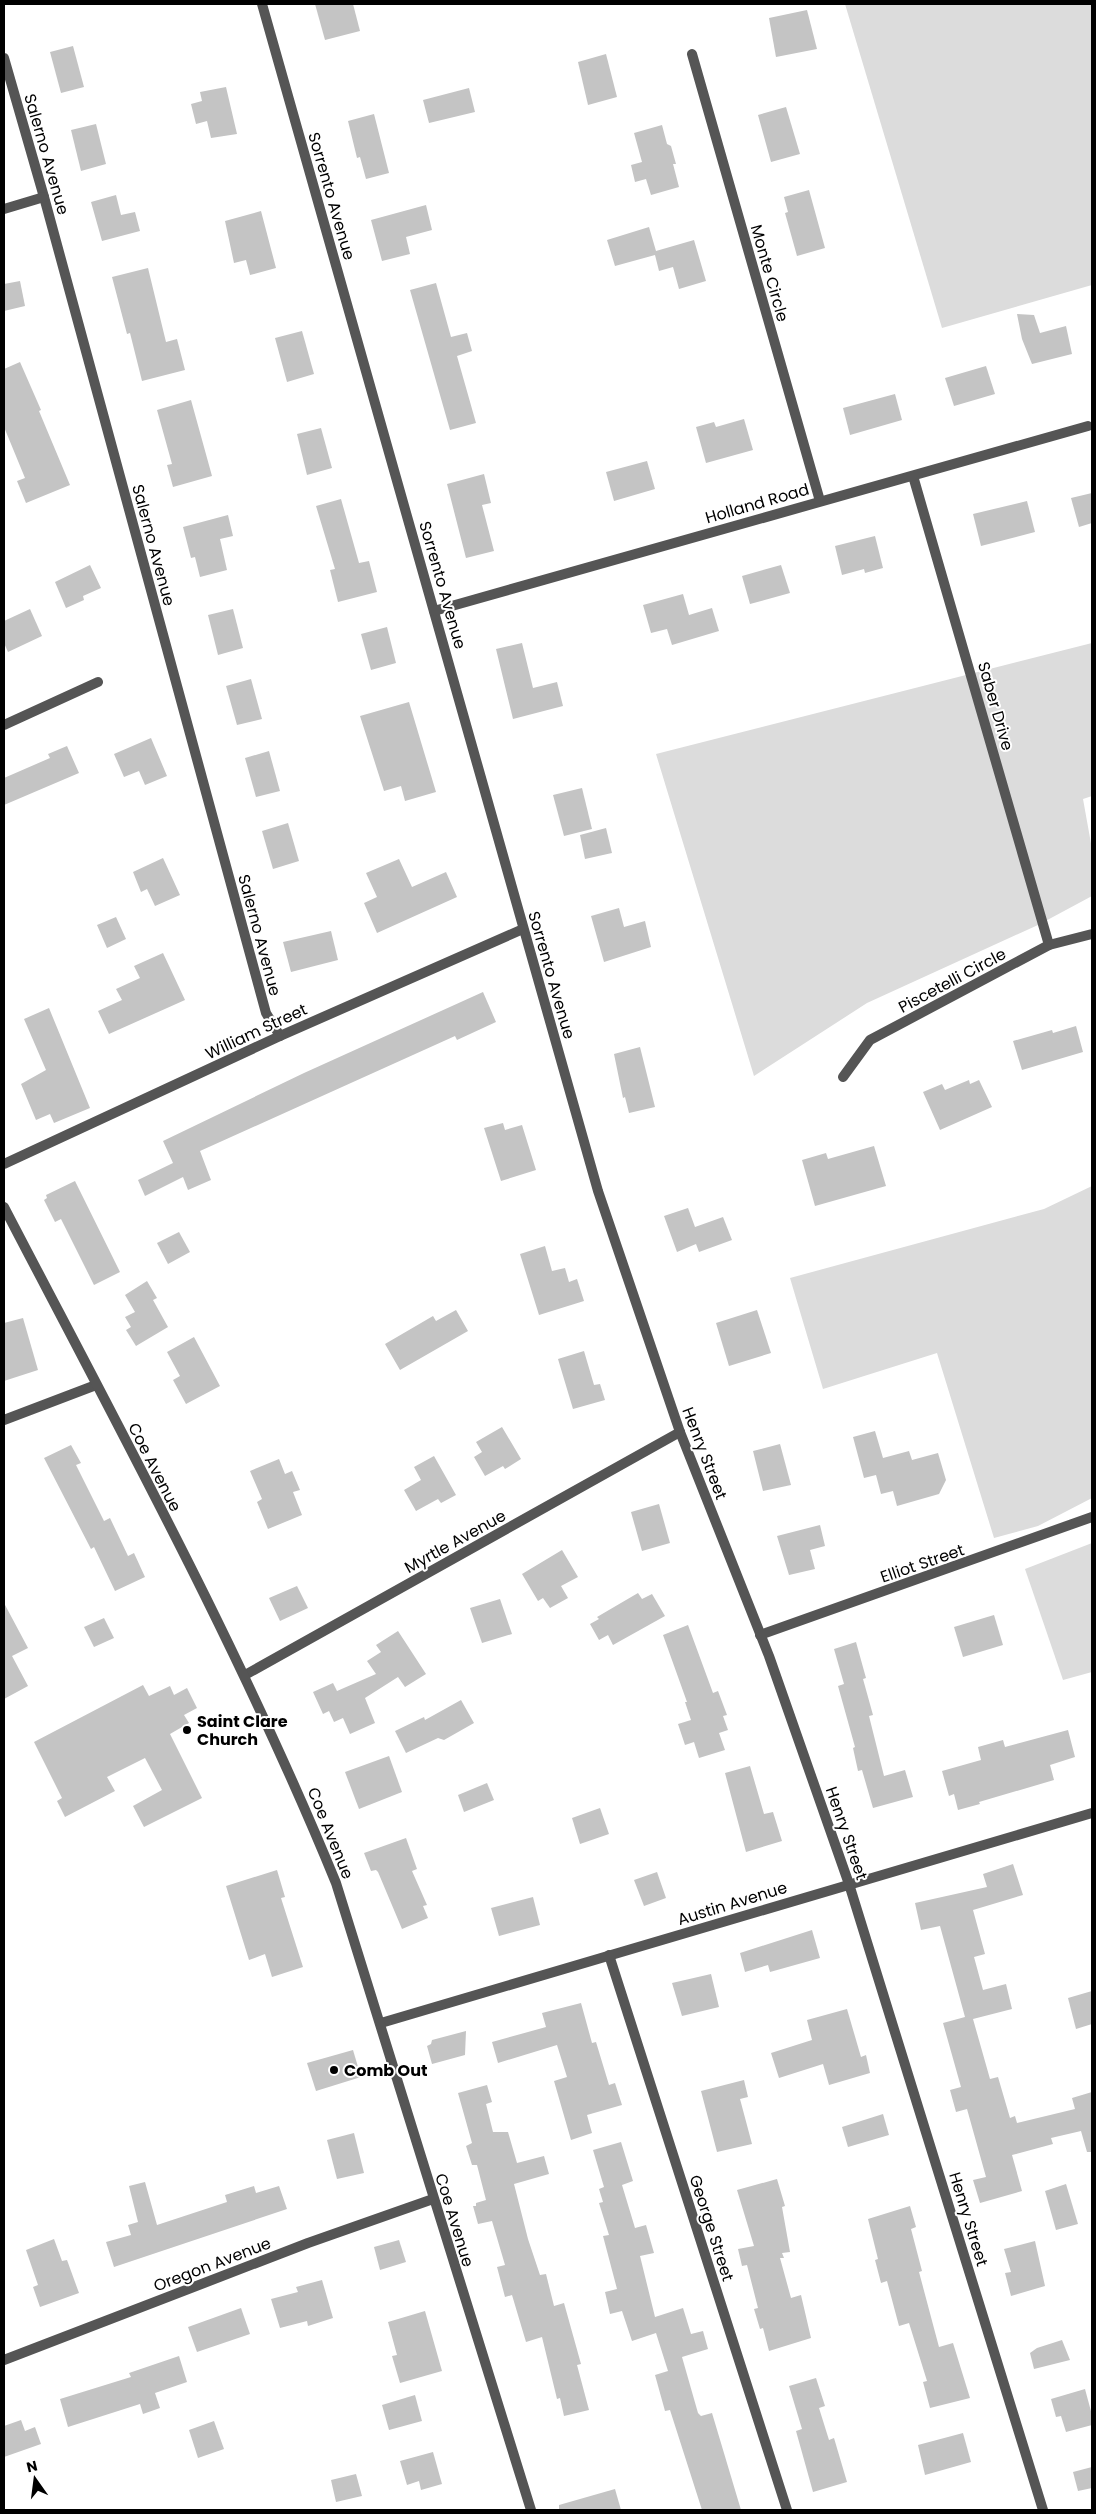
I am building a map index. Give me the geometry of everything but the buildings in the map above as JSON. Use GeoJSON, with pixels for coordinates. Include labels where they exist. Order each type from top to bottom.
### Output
{"type":"FeatureCollection","features":[{"type":"Feature","properties":{"kind":"street","name":"Sorrento Avenue"},"geometry":{"type":"LineString","coordinates":[[262,4],[593,1175]]}},
{"type":"Feature","properties":{"kind":"street","name":"Monte Circle"},"geometry":{"type":"LineString","coordinates":[[692,54],[820,500]]}},
{"type":"Feature","properties":{"kind":"street","name":"Salerno Avenue"},"geometry":{"type":"LineString","coordinates":[[4,58],[44,197],[266,1013],[280,1036]]}},
{"type":"Feature","properties":{"kind":"street"},"geometry":{"type":"LineString","coordinates":[[4,209],[44,197]]}},
{"type":"Feature","properties":{"kind":"street","name":"Holland Road"},"geometry":{"type":"LineString","coordinates":[[434,611],[820,500],[913,476],[1088,426]]}},
{"type":"Feature","properties":{"kind":"street","name":"Saber Drive"},"geometry":{"type":"LineString","coordinates":[[913,476],[1049,945]]}},
{"type":"Feature","properties":{"kind":"street"},"geometry":{"type":"LineString","coordinates":[[4,725],[98,682]]}},
{"type":"Feature","properties":{"kind":"street","name":"William Street"},"geometry":{"type":"LineString","coordinates":[[4,1164],[280,1036],[523,929]]}},
{"type":"Feature","properties":{"kind":"street","name":"Piscetelli Circle"},"geometry":{"type":"LineString","coordinates":[[843,1077],[870,1040],[1049,945],[1092,934]]}},
{"type":"Feature","properties":{"kind":"street","name":"Henry Street"},"geometry":{"type":"LineString","coordinates":[[593,1175],[680,1432],[760,1635],[849,1884],[1043,2510]]}},
{"type":"Feature","properties":{"kind":"street","name":"Coe Avenue"},"geometry":{"type":"LineString","coordinates":[[4,1208],[245,1675],[299,1793],[336,1884],[381,2023],[433,2199],[531,2510]]}},
{"type":"Feature","properties":{"kind":"street"},"geometry":{"type":"LineString","coordinates":[[4,1420],[96,1385]]}},
{"type":"Feature","properties":{"kind":"street","name":"Myrtle Avenue"},"geometry":{"type":"LineString","coordinates":[[245,1675],[680,1432]]}},
{"type":"Feature","properties":{"kind":"street","name":"Elliot Street"},"geometry":{"type":"LineString","coordinates":[[760,1635],[1092,1517]]}},
{"type":"Feature","properties":{"kind":"street"},"geometry":{"type":"LineString","coordinates":[[1091,1813],[1092,1825]]}},
{"type":"Feature","properties":{"kind":"street","name":"Austin Avenue"},"geometry":{"type":"LineString","coordinates":[[381,2023],[1091,1813]]}},
{"type":"Feature","properties":{"kind":"street","name":"George Street"},"geometry":{"type":"LineString","coordinates":[[609,1955],[787,2510]]}},
{"type":"Feature","properties":{"kind":"street","name":"Oregon Avenue"},"geometry":{"type":"LineString","coordinates":[[4,2360],[308,2243],[433,2199]]}},
{"type":"Feature","properties":{"kind":"shaded area"},"geometry":{"type":"Polygon","coordinates":[[[845,4],[1092,4],[1092,285],[942,328],[845,4]]]}},
{"type":"Feature","properties":{"kind":"shaded area"},"geometry":{"type":"Polygon","coordinates":[[[1092,643],[1092,796],[1083,799],[1092,849],[1092,896],[1038,925],[867,1003],[754,1076],[656,754],[1092,643]]]}},
{"type":"Feature","properties":{"kind":"shaded area"},"geometry":{"type":"Polygon","coordinates":[[[1092,1186],[1092,1498],[1038,1526],[994,1538],[937,1353],[823,1389],[790,1278],[1044,1209],[1092,1186]]]}},
{"type":"Feature","properties":{"kind":"shaded area"},"geometry":{"type":"Polygon","coordinates":[[[1092,1543],[1092,1672],[1063,1680],[1025,1569],[1092,1543]]]}},
{"type":"Feature","properties":{"kind":"place","name":"Saint Clare Church"},"geometry":{"type":"Point","coordinates":[187,1730]}},
{"type":"Feature","properties":{"kind":"place","name":"Comb Out"},"geometry":{"type":"Point","coordinates":[334,2070]}}]}
